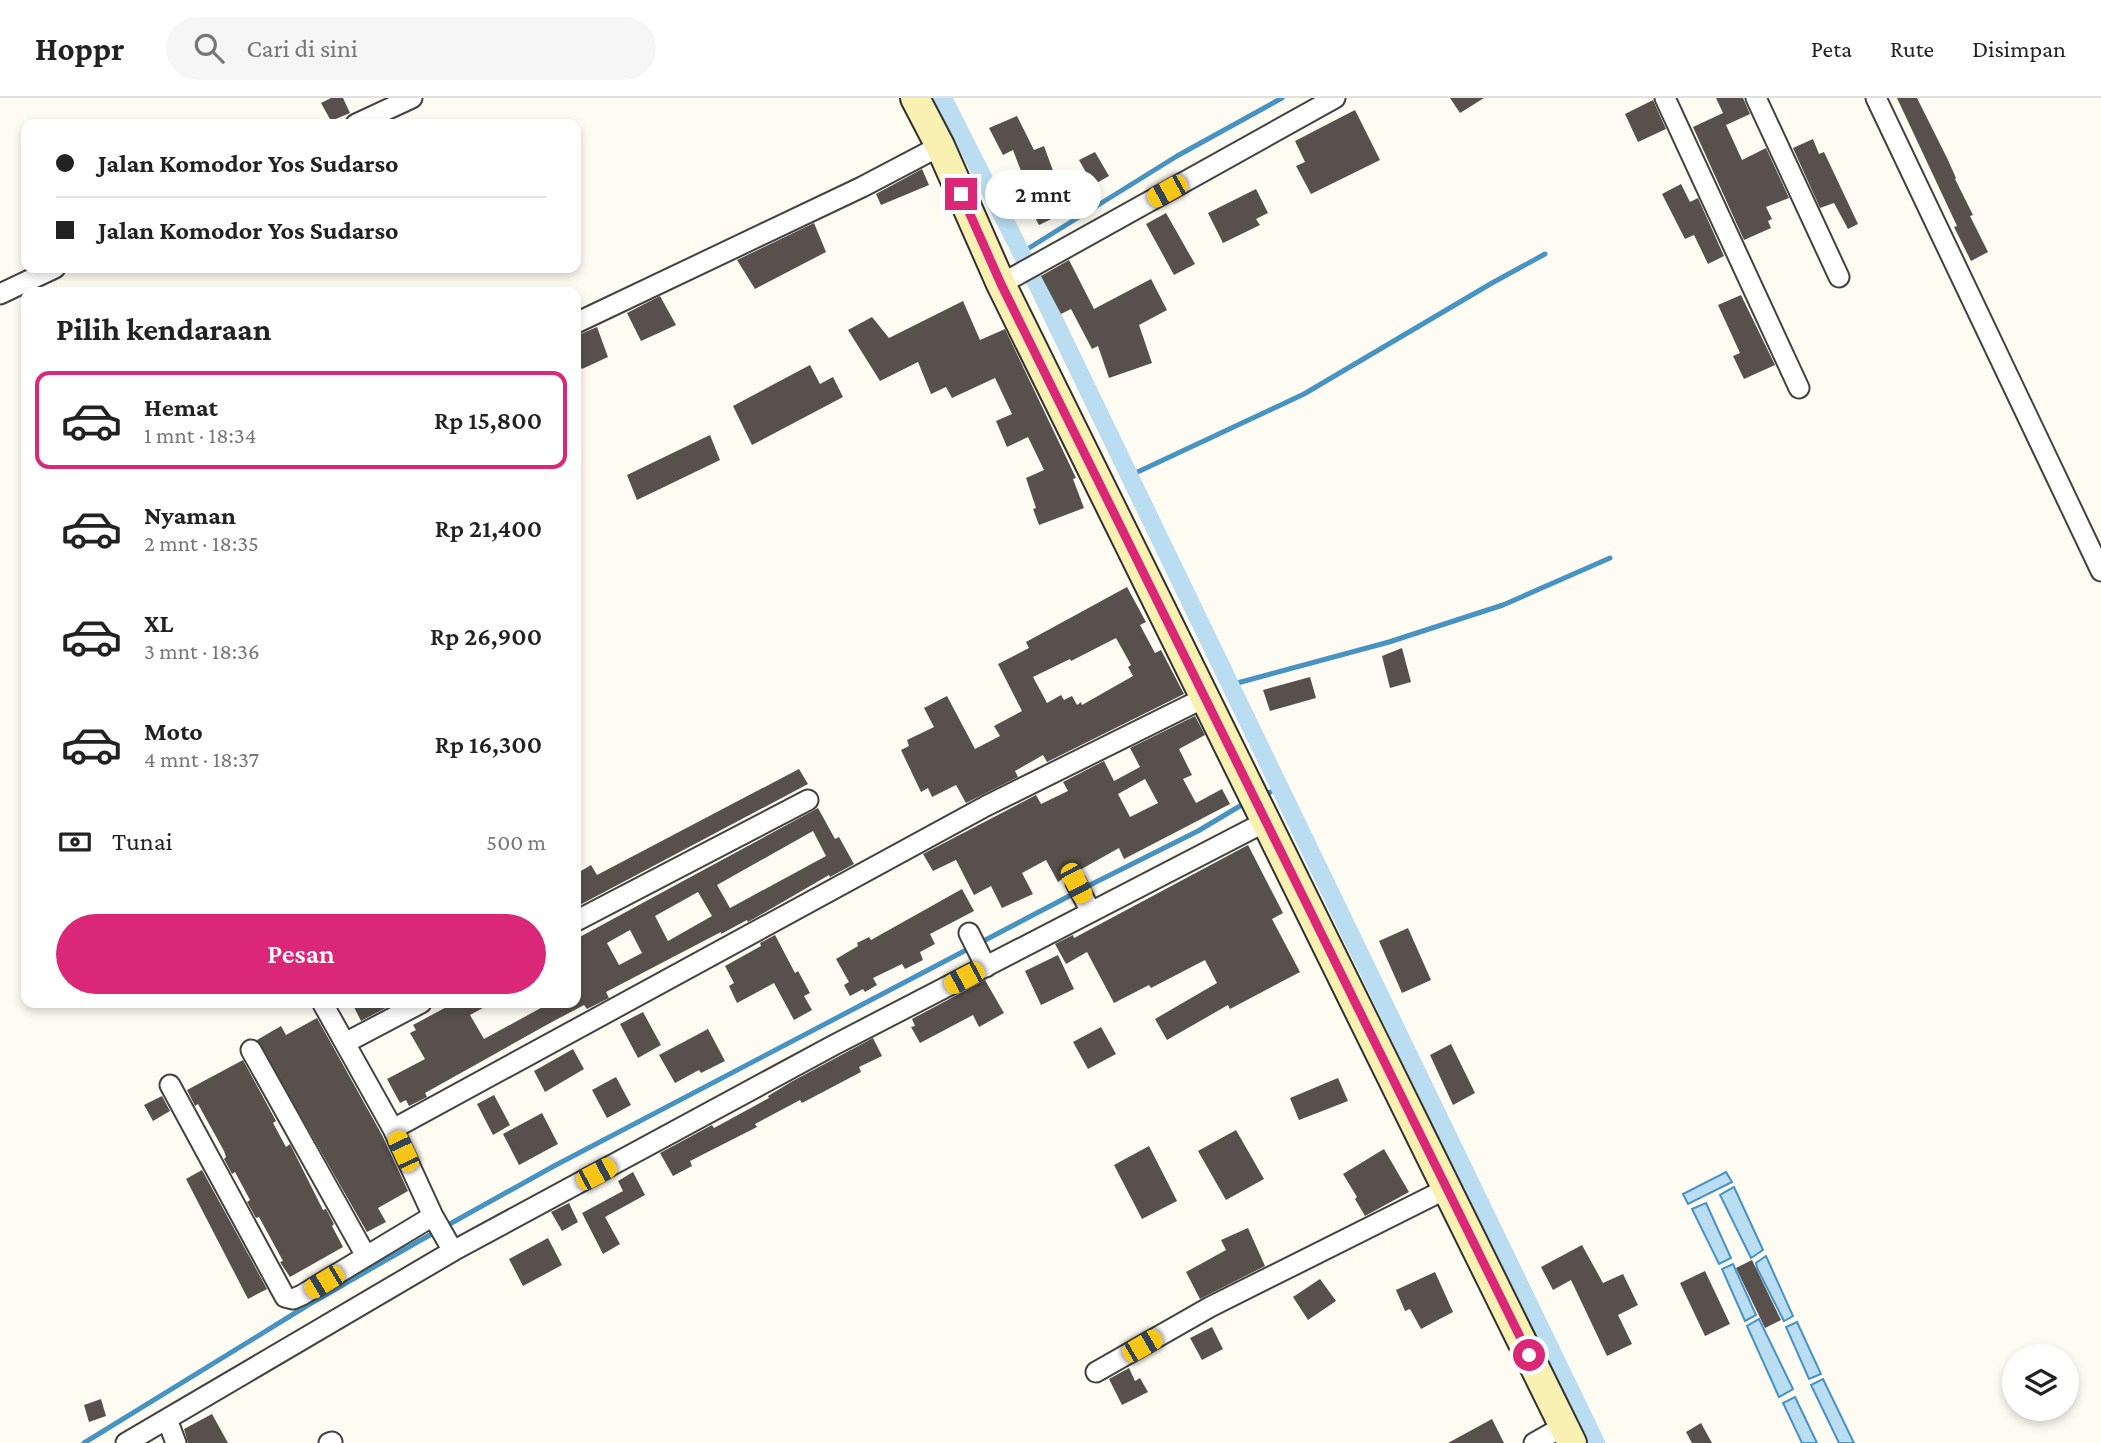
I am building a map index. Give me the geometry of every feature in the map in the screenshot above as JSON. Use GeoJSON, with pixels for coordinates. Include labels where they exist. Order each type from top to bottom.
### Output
{"type":"FeatureCollection","features":[{"type":"Feature","properties":{"kind":"street"},"geometry":{"type":"LineString","coordinates":[[367,119],[412,98]]}},
{"type":"Feature","properties":{"kind":"street"},"geometry":{"type":"LineString","coordinates":[[915,98],[1006,281],[1204,698],[1568,1435],[1534,1443]]}},
{"type":"Feature","properties":{"kind":"street"},"geometry":{"type":"LineString","coordinates":[[1006,281],[1335,98]]}},
{"type":"Feature","properties":{"kind":"street"},"geometry":{"type":"LineString","coordinates":[[1665,98],[1800,388]]}},
{"type":"Feature","properties":{"kind":"street"},"geometry":{"type":"LineString","coordinates":[[1756,98],[1839,277]]}},
{"type":"Feature","properties":{"kind":"street"},"geometry":{"type":"LineString","coordinates":[[1876,98],[2101,571]]}},
{"type":"Feature","properties":{"kind":"street"},"geometry":{"type":"LineString","coordinates":[[581,321],[862,187],[940,146]]}},
{"type":"Feature","properties":{"kind":"street"},"geometry":{"type":"LineString","coordinates":[[0,294],[44,273]]}},
{"type":"Feature","properties":{"kind":"street"},"geometry":{"type":"LineString","coordinates":[[393,1129],[986,806],[1204,698]]}},
{"type":"Feature","properties":{"kind":"street"},"geometry":{"type":"LineString","coordinates":[[581,918],[808,800]]}},
{"type":"Feature","properties":{"kind":"street"},"geometry":{"type":"LineString","coordinates":[[126,1443],[167,1419],[443,1234],[834,1045],[1084,899],[1265,822]]}},
{"type":"Feature","properties":{"kind":"street"},"geometry":{"type":"LineString","coordinates":[[969,933],[982,960]]}},
{"type":"Feature","properties":{"kind":"street"},"geometry":{"type":"LineString","coordinates":[[325,1008],[393,1129],[443,1234]]}},
{"type":"Feature","properties":{"kind":"street"},"geometry":{"type":"LineString","coordinates":[[345,1043],[412,1008]]}},
{"type":"Feature","properties":{"kind":"street"},"geometry":{"type":"LineString","coordinates":[[251,1050],[366,1256]]}},
{"type":"Feature","properties":{"kind":"street"},"geometry":{"type":"LineString","coordinates":[[170,1085],[285,1297],[293,1299],[302,1295],[366,1256],[443,1234]]}},
{"type":"Feature","properties":{"kind":"street"},"geometry":{"type":"LineString","coordinates":[[1096,1372],[1210,1307],[1446,1188]]}},
{"type":"Feature","properties":{"kind":"street"},"geometry":{"type":"LineString","coordinates":[[167,1419],[176,1443]]}},
{"type":"Feature","properties":{"kind":"water"},"geometry":{"type":"Polygon","coordinates":[[[1726,1172],[1732,1182],[1688,1204],[1683,1194],[1726,1172]]]}},
{"type":"Feature","properties":{"kind":"water"},"geometry":{"type":"Polygon","coordinates":[[[1734,1187],[1763,1250],[1751,1258],[1720,1195],[1734,1187]]]}},
{"type":"Feature","properties":{"kind":"water"},"geometry":{"type":"Polygon","coordinates":[[[1706,1203],[1731,1258],[1719,1264],[1692,1209],[1706,1203]]]}},
{"type":"Feature","properties":{"kind":"water"},"geometry":{"type":"Polygon","coordinates":[[[1766,1256],[1793,1316],[1784,1321],[1757,1268],[1756,1263],[1766,1256]]]}},
{"type":"Feature","properties":{"kind":"water"},"geometry":{"type":"Polygon","coordinates":[[[1733,1264],[1756,1315],[1745,1321],[1722,1269],[1733,1264]]]}},
{"type":"Feature","properties":{"kind":"water"},"geometry":{"type":"Polygon","coordinates":[[[1759,1319],[1793,1389],[1779,1397],[1747,1326],[1759,1319]]]}},
{"type":"Feature","properties":{"kind":"water"},"geometry":{"type":"Polygon","coordinates":[[[1797,1322],[1821,1374],[1809,1379],[1786,1327],[1797,1322]]]}},
{"type":"Feature","properties":{"kind":"water"},"geometry":{"type":"Polygon","coordinates":[[[1823,1379],[1854,1443],[1839,1443],[1811,1385],[1823,1379]]]}},
{"type":"Feature","properties":{"kind":"water"},"geometry":{"type":"Polygon","coordinates":[[[1795,1397],[1817,1443],[1802,1443],[1783,1403],[1795,1397]]]}},
{"type":"Feature","properties":{"kind":"building"},"geometry":{"type":"Polygon","coordinates":[[[331,98],[343,98],[350,113],[330,119],[321,103],[331,98]]]}},
{"type":"Feature","properties":{"kind":"building"},"geometry":{"type":"Polygon","coordinates":[[[1450,98],[1484,98],[1460,113],[1450,98]]]}},
{"type":"Feature","properties":{"kind":"building"},"geometry":{"type":"Polygon","coordinates":[[[1716,98],[1743,98],[1750,114],[1726,125],[1742,160],[1766,148],[1789,198],[1766,207],[1772,219],[1768,221],[1771,228],[1744,240],[1693,127],[1723,113],[1716,98]]]}},
{"type":"Feature","properties":{"kind":"building"},"geometry":{"type":"Polygon","coordinates":[[[1897,98],[1917,98],[1973,215],[1970,216],[1988,252],[1971,261],[1954,227],[1957,226],[1897,98]]]}},
{"type":"Feature","properties":{"kind":"building"},"geometry":{"type":"Polygon","coordinates":[[[1653,100],[1666,129],[1638,142],[1625,114],[1653,100]]]}},
{"type":"Feature","properties":{"kind":"building"},"geometry":{"type":"Polygon","coordinates":[[[1355,110],[1380,160],[1311,194],[1296,166],[1305,162],[1295,141],[1355,110]]]}},
{"type":"Feature","properties":{"kind":"building"},"geometry":{"type":"Polygon","coordinates":[[[1017,116],[1034,150],[1044,146],[1055,176],[1050,178],[1068,211],[1039,225],[1023,195],[1029,192],[1013,150],[1003,155],[989,128],[1017,116]]]}},
{"type":"Feature","properties":{"kind":"building"},"geometry":{"type":"Polygon","coordinates":[[[1813,139],[1819,154],[1824,152],[1858,224],[1848,229],[1834,203],[1820,208],[1793,148],[1813,139]]]}},
{"type":"Feature","properties":{"kind":"building"},"geometry":{"type":"Polygon","coordinates":[[[1095,152],[1109,176],[1093,185],[1079,160],[1095,152]]]}},
{"type":"Feature","properties":{"kind":"building"},"geometry":{"type":"Polygon","coordinates":[[[922,169],[929,185],[881,205],[876,194],[922,169]]]}},
{"type":"Feature","properties":{"kind":"building"},"geometry":{"type":"Polygon","coordinates":[[[1681,184],[1690,202],[1698,198],[1724,256],[1708,264],[1694,235],[1685,239],[1662,194],[1681,184]]]}},
{"type":"Feature","properties":{"kind":"building"},"geometry":{"type":"Polygon","coordinates":[[[1256,189],[1268,213],[1256,219],[1260,225],[1223,243],[1208,213],[1256,189]]]}},
{"type":"Feature","properties":{"kind":"building"},"geometry":{"type":"Polygon","coordinates":[[[1166,213],[1195,264],[1174,275],[1146,224],[1166,213]]]}},
{"type":"Feature","properties":{"kind":"building"},"geometry":{"type":"Polygon","coordinates":[[[814,223],[826,252],[755,289],[737,260],[814,223]]]}},
{"type":"Feature","properties":{"kind":"building"},"geometry":{"type":"Polygon","coordinates":[[[1069,260],[1094,309],[1151,279],[1167,310],[1139,325],[1152,363],[1109,378],[1098,346],[1092,349],[1071,309],[1061,314],[1041,276],[1069,260]]]}},
{"type":"Feature","properties":{"kind":"building"},"geometry":{"type":"Polygon","coordinates":[[[1741,295],[1775,365],[1744,379],[1733,356],[1740,353],[1718,305],[1741,295]]]}},
{"type":"Feature","properties":{"kind":"building"},"geometry":{"type":"Polygon","coordinates":[[[660,296],[676,325],[641,341],[627,313],[660,296]]]}},
{"type":"Feature","properties":{"kind":"building"},"geometry":{"type":"Polygon","coordinates":[[[963,301],[980,340],[1005,329],[1076,478],[1073,479],[1084,508],[1039,525],[1026,478],[1044,470],[1028,437],[1007,447],[996,421],[1012,414],[995,378],[952,398],[946,387],[931,394],[918,362],[880,381],[848,330],[872,317],[889,338],[963,301]]]}},
{"type":"Feature","properties":{"kind":"building"},"geometry":{"type":"Polygon","coordinates":[[[597,327],[608,357],[582,369],[581,334],[597,327]]]}},
{"type":"Feature","properties":{"kind":"building"},"geometry":{"type":"Polygon","coordinates":[[[810,365],[820,384],[833,377],[843,397],[752,445],[733,406],[810,365]]]}},
{"type":"Feature","properties":{"kind":"building"},"geometry":{"type":"Polygon","coordinates":[[[710,435],[720,460],[637,500],[627,475],[710,435]]]}},
{"type":"Feature","properties":{"kind":"building"},"geometry":{"type":"Polygon","coordinates":[[[1127,587],[1146,622],[1140,625],[1155,653],[1161,650],[1184,694],[1047,762],[1043,755],[1015,771],[1018,777],[966,803],[956,785],[932,797],[928,788],[921,792],[901,750],[909,746],[907,740],[934,727],[924,708],[947,696],[975,749],[1000,736],[994,726],[1022,711],[998,664],[1029,648],[1026,642],[1127,587]],[[1116,638],[1033,677],[1047,703],[1061,695],[1064,700],[1072,696],[1077,705],[1081,702],[1082,705],[1133,676],[1128,667],[1131,665],[1116,638]]]}},
{"type":"Feature","properties":{"kind":"building"},"geometry":{"type":"Polygon","coordinates":[[[1402,648],[1411,682],[1390,688],[1382,656],[1402,648]]]}},
{"type":"Feature","properties":{"kind":"building"},"geometry":{"type":"Polygon","coordinates":[[[1310,677],[1316,698],[1270,711],[1263,690],[1310,677]]]}},
{"type":"Feature","properties":{"kind":"building"},"geometry":{"type":"Polygon","coordinates":[[[1195,716],[1205,735],[1179,749],[1192,775],[1183,779],[1196,803],[1222,789],[1230,804],[1124,859],[1119,848],[1058,882],[1046,860],[1022,873],[1033,894],[1002,908],[991,886],[974,895],[956,860],[933,871],[923,854],[1036,795],[1041,804],[1068,791],[1063,782],[1104,761],[1114,781],[1140,767],[1130,748],[1195,716]],[[1145,779],[1118,794],[1130,817],[1158,803],[1145,779]]]}},
{"type":"Feature","properties":{"kind":"building"},"geometry":{"type":"Polygon","coordinates":[[[799,769],[808,784],[581,904],[581,871],[591,865],[597,875],[799,769]]]}},
{"type":"Feature","properties":{"kind":"building"},"geometry":{"type":"Polygon","coordinates":[[[818,808],[835,839],[839,837],[854,864],[830,877],[829,875],[748,922],[747,920],[721,932],[606,992],[609,998],[587,1009],[584,1005],[581,1007],[581,936],[818,808]],[[813,831],[717,885],[730,908],[826,856],[813,831]],[[698,892],[655,916],[668,941],[712,916],[698,892]],[[630,930],[607,943],[619,965],[642,953],[630,930]]]}},
{"type":"Feature","properties":{"kind":"building"},"geometry":{"type":"Polygon","coordinates":[[[1248,845],[1283,913],[1272,919],[1300,972],[1230,1009],[1228,1005],[1167,1040],[1155,1019],[1217,983],[1205,960],[1151,988],[1149,985],[1114,1003],[1087,952],[1066,964],[1055,944],[1073,935],[1074,938],[1248,845]]]}},
{"type":"Feature","properties":{"kind":"building"},"geometry":{"type":"Polygon","coordinates":[[[962,889],[974,911],[930,934],[935,944],[920,952],[923,960],[905,969],[902,964],[873,978],[877,985],[850,996],[844,985],[849,982],[836,959],[858,946],[857,943],[869,937],[871,940],[962,889]]]}},
{"type":"Feature","properties":{"kind":"building"},"geometry":{"type":"Polygon","coordinates":[[[1408,928],[1431,980],[1402,993],[1379,941],[1408,928]]]}},
{"type":"Feature","properties":{"kind":"building"},"geometry":{"type":"Polygon","coordinates":[[[775,935],[795,973],[798,971],[810,993],[804,996],[812,1010],[794,1020],[774,983],[737,1003],[729,986],[734,983],[725,966],[775,935]]]}},
{"type":"Feature","properties":{"kind":"building"},"geometry":{"type":"Polygon","coordinates":[[[1058,955],[1074,989],[1041,1005],[1025,971],[1058,955]]]}},
{"type":"Feature","properties":{"kind":"building"},"geometry":{"type":"Polygon","coordinates":[[[985,980],[1004,1013],[979,1027],[973,1015],[920,1043],[911,1027],[915,1026],[912,1019],[985,980]]]}},
{"type":"Feature","properties":{"kind":"building"},"geometry":{"type":"Polygon","coordinates":[[[354,1008],[386,1008],[361,1021],[354,1008]]]}},
{"type":"Feature","properties":{"kind":"building"},"geometry":{"type":"Polygon","coordinates":[[[445,1008],[483,1008],[470,1015],[484,1039],[541,1008],[578,1008],[425,1093],[427,1097],[409,1106],[406,1100],[400,1103],[387,1079],[425,1059],[410,1033],[416,1030],[413,1025],[445,1008]]]}},
{"type":"Feature","properties":{"kind":"building"},"geometry":{"type":"Polygon","coordinates":[[[643,1012],[661,1045],[638,1058],[620,1024],[643,1012]]]}},
{"type":"Feature","properties":{"kind":"building"},"geometry":{"type":"Polygon","coordinates":[[[317,1018],[382,1135],[408,1191],[378,1208],[386,1222],[367,1232],[257,1040],[281,1026],[286,1035],[317,1018]]]}},
{"type":"Feature","properties":{"kind":"building"},"geometry":{"type":"Polygon","coordinates":[[[1101,1027],[1116,1054],[1088,1069],[1073,1042],[1101,1027]]]}},
{"type":"Feature","properties":{"kind":"building"},"geometry":{"type":"Polygon","coordinates":[[[708,1029],[725,1061],[701,1073],[699,1070],[675,1083],[659,1055],[708,1029]]]}},
{"type":"Feature","properties":{"kind":"building"},"geometry":{"type":"Polygon","coordinates":[[[873,1038],[882,1056],[859,1067],[861,1072],[755,1124],[757,1127],[690,1161],[692,1166],[673,1176],[660,1153],[712,1125],[714,1128],[769,1098],[768,1096],[791,1082],[873,1038]]]}},
{"type":"Feature","properties":{"kind":"building"},"geometry":{"type":"Polygon","coordinates":[[[1451,1044],[1475,1093],[1453,1105],[1430,1055],[1451,1044]]]}},
{"type":"Feature","properties":{"kind":"building"},"geometry":{"type":"Polygon","coordinates":[[[573,1049],[584,1069],[545,1092],[534,1071],[573,1049]]]}},
{"type":"Feature","properties":{"kind":"building"},"geometry":{"type":"Polygon","coordinates":[[[243,1060],[276,1121],[273,1123],[286,1147],[290,1144],[323,1210],[326,1209],[334,1224],[332,1226],[343,1247],[290,1277],[259,1217],[256,1218],[247,1202],[250,1200],[235,1172],[232,1174],[224,1159],[224,1151],[198,1104],[195,1106],[187,1090],[243,1060]]]}},
{"type":"Feature","properties":{"kind":"building"},"geometry":{"type":"Polygon","coordinates":[[[616,1077],[631,1105],[607,1118],[592,1090],[616,1077]]]}},
{"type":"Feature","properties":{"kind":"building"},"geometry":{"type":"Polygon","coordinates":[[[1338,1078],[1348,1101],[1299,1120],[1290,1098],[1338,1078]]]}},
{"type":"Feature","properties":{"kind":"building"},"geometry":{"type":"Polygon","coordinates":[[[494,1095],[510,1125],[493,1135],[477,1104],[494,1095]]]}},
{"type":"Feature","properties":{"kind":"building"},"geometry":{"type":"Polygon","coordinates":[[[162,1096],[170,1111],[153,1121],[144,1105],[162,1096]]]}},
{"type":"Feature","properties":{"kind":"building"},"geometry":{"type":"Polygon","coordinates":[[[542,1113],[558,1144],[519,1165],[503,1134],[542,1113]]]}},
{"type":"Feature","properties":{"kind":"building"},"geometry":{"type":"Polygon","coordinates":[[[1236,1130],[1264,1179],[1226,1200],[1198,1151],[1236,1130]]]}},
{"type":"Feature","properties":{"kind":"building"},"geometry":{"type":"Polygon","coordinates":[[[1149,1146],[1177,1201],[1142,1219],[1114,1165],[1149,1146]]]}},
{"type":"Feature","properties":{"kind":"building"},"geometry":{"type":"Polygon","coordinates":[[[1384,1149],[1409,1192],[1365,1216],[1343,1174],[1384,1149]]]}},
{"type":"Feature","properties":{"kind":"building"},"geometry":{"type":"Polygon","coordinates":[[[202,1170],[267,1289],[248,1299],[186,1179],[202,1170]]]}},
{"type":"Feature","properties":{"kind":"building"},"geometry":{"type":"Polygon","coordinates":[[[633,1172],[645,1195],[605,1217],[620,1244],[603,1254],[582,1213],[623,1191],[618,1181],[633,1172]]]}},
{"type":"Feature","properties":{"kind":"building"},"geometry":{"type":"Polygon","coordinates":[[[569,1203],[578,1222],[562,1231],[551,1212],[569,1203]]]}},
{"type":"Feature","properties":{"kind":"building"},"geometry":{"type":"Polygon","coordinates":[[[1248,1228],[1265,1266],[1200,1299],[1186,1272],[1226,1250],[1221,1240],[1248,1228]]]}},
{"type":"Feature","properties":{"kind":"building"},"geometry":{"type":"Polygon","coordinates":[[[548,1238],[562,1265],[523,1286],[509,1259],[548,1238]]]}},
{"type":"Feature","properties":{"kind":"building"},"geometry":{"type":"Polygon","coordinates":[[[1582,1245],[1603,1283],[1623,1274],[1638,1305],[1618,1315],[1632,1344],[1607,1356],[1571,1280],[1553,1290],[1541,1267],[1582,1245]]]}},
{"type":"Feature","properties":{"kind":"building"},"geometry":{"type":"Polygon","coordinates":[[[1752,1260],[1781,1320],[1765,1328],[1736,1268],[1752,1260]]]}},
{"type":"Feature","properties":{"kind":"building"},"geometry":{"type":"Polygon","coordinates":[[[1705,1271],[1730,1324],[1705,1336],[1680,1283],[1705,1271]]]}},
{"type":"Feature","properties":{"kind":"building"},"geometry":{"type":"Polygon","coordinates":[[[1435,1272],[1453,1312],[1421,1329],[1410,1309],[1405,1311],[1396,1290],[1435,1272]]]}},
{"type":"Feature","properties":{"kind":"building"},"geometry":{"type":"Polygon","coordinates":[[[1320,1279],[1336,1301],[1308,1320],[1293,1297],[1320,1279]]]}},
{"type":"Feature","properties":{"kind":"building"},"geometry":{"type":"Polygon","coordinates":[[[1212,1327],[1223,1349],[1202,1360],[1190,1338],[1212,1327]]]}},
{"type":"Feature","properties":{"kind":"building"},"geometry":{"type":"Polygon","coordinates":[[[1129,1368],[1135,1381],[1140,1378],[1148,1392],[1122,1405],[1109,1379],[1129,1368]]]}},
{"type":"Feature","properties":{"kind":"building"},"geometry":{"type":"Polygon","coordinates":[[[101,1399],[106,1416],[89,1422],[84,1405],[101,1399]]]}},
{"type":"Feature","properties":{"kind":"building"},"geometry":{"type":"Polygon","coordinates":[[[212,1414],[228,1443],[188,1443],[184,1429],[212,1414]]]}},
{"type":"Feature","properties":{"kind":"building"},"geometry":{"type":"Polygon","coordinates":[[[1492,1419],[1504,1443],[1448,1443],[1492,1419]]]}},
{"type":"Feature","properties":{"kind":"building"},"geometry":{"type":"Polygon","coordinates":[[[1701,1423],[1712,1443],[1692,1443],[1686,1432],[1701,1423]]]}},
{"type":"Feature","properties":{"kind":"waterway"},"geometry":{"type":"LineString","coordinates":[[943,98],[1033,276],[1596,1443]]}},
{"type":"Feature","properties":{"kind":"waterway"},"geometry":{"type":"LineString","coordinates":[[1021,253],[1177,156],[1282,98]]}},
{"type":"Feature","properties":{"kind":"waterway"},"geometry":{"type":"LineString","coordinates":[[1129,476],[1304,394],[1545,254]]}},
{"type":"Feature","properties":{"kind":"waterway"},"geometry":{"type":"LineString","coordinates":[[1230,685],[1389,642],[1503,605],[1610,558]]}},
{"type":"Feature","properties":{"kind":"waterway"},"geometry":{"type":"LineString","coordinates":[[1268,793],[1280,788]]}},
{"type":"Feature","properties":{"kind":"waterway"},"geometry":{"type":"LineString","coordinates":[[1084,888],[1198,831],[1240,806]]}},
{"type":"Feature","properties":{"kind":"waterway"},"geometry":{"type":"LineString","coordinates":[[84,1443],[313,1302],[554,1166],[1075,893]]}},
{"type":"Feature","properties":{"kind":"route"},"geometry":{"type":"LineString","coordinates":[[961,194],[1001,284],[1529,1355]]}}]}
